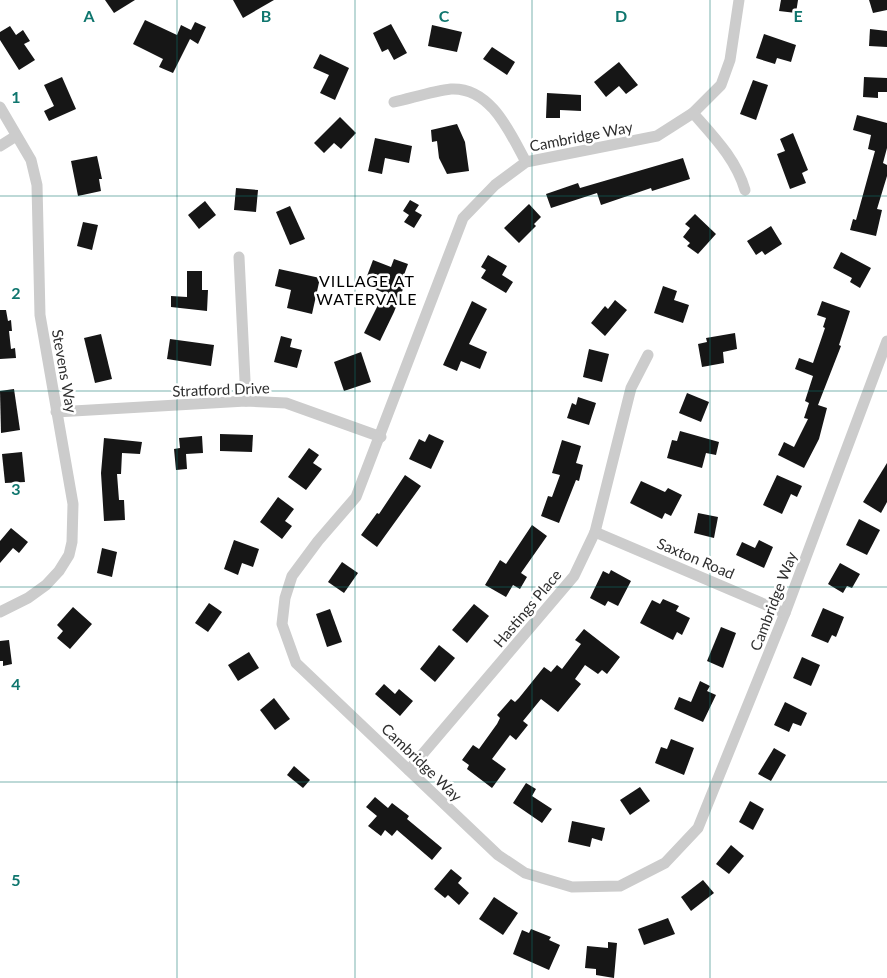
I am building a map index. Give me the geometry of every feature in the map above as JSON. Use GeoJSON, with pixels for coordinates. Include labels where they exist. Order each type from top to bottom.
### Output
{"type":"FeatureCollection","features":[{"type":"Feature","properties":{"kind":"street"},"geometry":{"type":"LineString","coordinates":[[739,0],[730,60],[721,85],[693,113],[725,149],[740,171],[745,190]]}},
{"type":"Feature","properties":{"kind":"street"},"geometry":{"type":"LineString","coordinates":[[394,102],[453,89],[469,93],[490,103],[503,121],[526,162]]}},
{"type":"Feature","properties":{"kind":"street","name":"Stevens Way"},"geometry":{"type":"LineString","coordinates":[[0,107],[31,160],[37,185],[40,315],[73,504],[72,542],[69,555],[59,571],[46,585],[28,598],[0,612]]}},
{"type":"Feature","properties":{"kind":"street","name":"Cambridge Way"},"geometry":{"type":"LineString","coordinates":[[693,113],[657,136],[526,162],[495,185],[463,218],[381,437],[356,497],[318,541],[292,576],[285,598],[282,624],[296,663],[498,855],[525,873],[572,887],[620,886],[665,863],[698,828],[785,612],[887,341]]}},
{"type":"Feature","properties":{"kind":"street"},"geometry":{"type":"LineString","coordinates":[[0,146],[16,136]]}},
{"type":"Feature","properties":{"kind":"street"},"geometry":{"type":"LineString","coordinates":[[239,257],[246,401]]}},
{"type":"Feature","properties":{"kind":"street","name":"Hastings Place"},"geometry":{"type":"LineString","coordinates":[[409,770],[574,576],[595,532],[631,388],[648,355]]}},
{"type":"Feature","properties":{"kind":"street","name":"Stratford Drive"},"geometry":{"type":"LineString","coordinates":[[56,412],[246,401],[286,403],[381,437]]}},
{"type":"Feature","properties":{"kind":"street","name":"Saxton Road"},"geometry":{"type":"LineString","coordinates":[[595,532],[785,612]]}},
{"type":"Feature","properties":{"kind":"building"},"geometry":{"type":"Polygon","coordinates":[[[105,0],[135,0],[114,13],[105,0]]]}},
{"type":"Feature","properties":{"kind":"building"},"geometry":{"type":"Polygon","coordinates":[[[233,0],[274,0],[243,18],[233,0]]]}},
{"type":"Feature","properties":{"kind":"building"},"geometry":{"type":"Polygon","coordinates":[[[781,0],[798,0],[796,13],[779,11],[781,0]]]}},
{"type":"Feature","properties":{"kind":"building"},"geometry":{"type":"Polygon","coordinates":[[[869,0],[887,0],[887,10],[873,13],[869,0]]]}},
{"type":"Feature","properties":{"kind":"building"},"geometry":{"type":"Polygon","coordinates":[[[145,20],[177,35],[181,25],[191,30],[195,22],[206,27],[198,44],[190,39],[173,73],[159,67],[163,59],[133,44],[145,20]]]}},
{"type":"Feature","properties":{"kind":"building"},"geometry":{"type":"Polygon","coordinates":[[[391,24],[407,53],[394,60],[388,49],[382,52],[373,33],[391,24]]]}},
{"type":"Feature","properties":{"kind":"building"},"geometry":{"type":"Polygon","coordinates":[[[432,25],[462,32],[457,52],[428,46],[432,25]]]}},
{"type":"Feature","properties":{"kind":"building"},"geometry":{"type":"Polygon","coordinates":[[[10,26],[16,35],[23,30],[30,41],[24,44],[35,60],[19,70],[0,40],[0,32],[10,26]]]}},
{"type":"Feature","properties":{"kind":"building"},"geometry":{"type":"Polygon","coordinates":[[[870,29],[887,31],[887,47],[869,46],[870,29]]]}},
{"type":"Feature","properties":{"kind":"building"},"geometry":{"type":"Polygon","coordinates":[[[764,34],[796,45],[791,62],[777,58],[775,64],[756,58],[764,34]]]}},
{"type":"Feature","properties":{"kind":"building"},"geometry":{"type":"Polygon","coordinates":[[[492,47],[515,62],[507,75],[483,59],[492,47]]]}},
{"type":"Feature","properties":{"kind":"building"},"geometry":{"type":"Polygon","coordinates":[[[320,54],[349,68],[335,100],[320,93],[329,75],[313,68],[320,54]]]}},
{"type":"Feature","properties":{"kind":"building"},"geometry":{"type":"Polygon","coordinates":[[[619,62],[638,85],[626,94],[619,86],[606,97],[594,82],[619,62]]]}},
{"type":"Feature","properties":{"kind":"building"},"geometry":{"type":"Polygon","coordinates":[[[62,77],[76,109],[49,121],[44,111],[54,106],[44,85],[62,77]]]}},
{"type":"Feature","properties":{"kind":"building"},"geometry":{"type":"Polygon","coordinates":[[[864,77],[887,78],[887,92],[878,92],[878,98],[863,97],[864,77]]]}},
{"type":"Feature","properties":{"kind":"building"},"geometry":{"type":"Polygon","coordinates":[[[753,80],[768,85],[756,120],[740,114],[753,80]]]}},
{"type":"Feature","properties":{"kind":"building"},"geometry":{"type":"Polygon","coordinates":[[[547,93],[581,95],[581,111],[560,110],[560,118],[546,118],[547,93]]]}},
{"type":"Feature","properties":{"kind":"building"},"geometry":{"type":"Polygon","coordinates":[[[857,115],[887,123],[887,148],[883,163],[887,165],[887,176],[877,209],[882,210],[876,236],[850,230],[853,219],[856,220],[875,151],[868,149],[871,135],[853,130],[857,115]]]}},
{"type":"Feature","properties":{"kind":"building"},"geometry":{"type":"Polygon","coordinates":[[[340,117],[356,133],[341,149],[334,143],[324,153],[314,143],[340,117]]]}},
{"type":"Feature","properties":{"kind":"building"},"geometry":{"type":"Polygon","coordinates":[[[457,124],[465,142],[469,171],[447,174],[439,158],[437,141],[432,142],[431,130],[457,124]]]}},
{"type":"Feature","properties":{"kind":"building"},"geometry":{"type":"Polygon","coordinates":[[[793,133],[808,170],[802,173],[806,183],[790,189],[777,154],[785,151],[780,139],[793,133]]]}},
{"type":"Feature","properties":{"kind":"building"},"geometry":{"type":"Polygon","coordinates":[[[375,138],[412,146],[409,163],[385,158],[382,174],[368,171],[375,138]]]}},
{"type":"Feature","properties":{"kind":"building"},"geometry":{"type":"Polygon","coordinates":[[[97,156],[102,179],[99,179],[101,191],[78,196],[71,161],[97,156]]]}},
{"type":"Feature","properties":{"kind":"building"},"geometry":{"type":"Polygon","coordinates":[[[683,158],[690,179],[652,191],[651,188],[601,205],[597,193],[551,208],[546,194],[578,183],[580,188],[683,158]]]}},
{"type":"Feature","properties":{"kind":"building"},"geometry":{"type":"Polygon","coordinates":[[[236,188],[258,190],[256,212],[234,210],[236,188]]]}},
{"type":"Feature","properties":{"kind":"building"},"geometry":{"type":"Polygon","coordinates":[[[410,200],[419,205],[415,211],[422,215],[414,228],[404,222],[409,215],[403,211],[410,200]]]}},
{"type":"Feature","properties":{"kind":"building"},"geometry":{"type":"Polygon","coordinates":[[[205,201],[216,215],[199,229],[188,215],[205,201]]]}},
{"type":"Feature","properties":{"kind":"building"},"geometry":{"type":"Polygon","coordinates":[[[529,204],[541,217],[534,224],[536,226],[519,243],[504,228],[529,204]]]}},
{"type":"Feature","properties":{"kind":"building"},"geometry":{"type":"Polygon","coordinates":[[[290,206],[305,239],[290,245],[276,212],[290,206]]]}},
{"type":"Feature","properties":{"kind":"building"},"geometry":{"type":"Polygon","coordinates":[[[695,214],[716,234],[698,254],[687,246],[690,243],[683,237],[690,228],[685,224],[695,214]]]}},
{"type":"Feature","properties":{"kind":"building"},"geometry":{"type":"Polygon","coordinates":[[[83,222],[98,225],[92,250],[77,246],[83,222]]]}},
{"type":"Feature","properties":{"kind":"building"},"geometry":{"type":"Polygon","coordinates":[[[771,226],[782,244],[765,255],[762,251],[756,255],[747,241],[771,226]]]}},
{"type":"Feature","properties":{"kind":"building"},"geometry":{"type":"Polygon","coordinates":[[[841,252],[871,268],[860,288],[850,282],[852,278],[833,268],[841,252]]]}},
{"type":"Feature","properties":{"kind":"building"},"geometry":{"type":"Polygon","coordinates":[[[488,255],[507,266],[502,275],[513,282],[506,293],[481,278],[486,270],[481,267],[488,255]]]}},
{"type":"Feature","properties":{"kind":"building"},"geometry":{"type":"Polygon","coordinates":[[[394,259],[408,264],[401,283],[405,284],[380,341],[364,333],[384,293],[364,284],[373,260],[391,267],[394,259]]]}},
{"type":"Feature","properties":{"kind":"building"},"geometry":{"type":"Polygon","coordinates":[[[279,269],[320,278],[312,314],[287,308],[291,290],[275,286],[279,269]]]}},
{"type":"Feature","properties":{"kind":"building"},"geometry":{"type":"Polygon","coordinates":[[[187,271],[202,271],[202,290],[208,290],[207,311],[171,307],[171,296],[187,297],[187,271]]]}},
{"type":"Feature","properties":{"kind":"building"},"geometry":{"type":"Polygon","coordinates":[[[663,286],[677,291],[674,300],[689,305],[683,323],[654,313],[663,286]]]}},
{"type":"Feature","properties":{"kind":"building"},"geometry":{"type":"Polygon","coordinates":[[[615,300],[627,310],[605,336],[591,323],[605,306],[608,309],[615,300]]]}},
{"type":"Feature","properties":{"kind":"building"},"geometry":{"type":"Polygon","coordinates":[[[472,301],[487,309],[469,344],[487,352],[480,369],[461,361],[457,371],[443,365],[472,301]]]}},
{"type":"Feature","properties":{"kind":"building"},"geometry":{"type":"Polygon","coordinates":[[[822,301],[850,311],[839,345],[841,346],[818,405],[827,408],[819,439],[804,468],[778,455],[784,442],[794,447],[808,419],[804,418],[809,403],[805,401],[813,376],[795,369],[799,358],[813,363],[825,328],[823,327],[826,318],[817,315],[822,301]]]}},
{"type":"Feature","properties":{"kind":"building"},"geometry":{"type":"Polygon","coordinates":[[[0,310],[6,310],[8,321],[11,320],[12,331],[9,331],[11,349],[15,348],[16,358],[0,359],[0,310]]]}},
{"type":"Feature","properties":{"kind":"building"},"geometry":{"type":"Polygon","coordinates":[[[735,333],[737,349],[723,352],[724,363],[702,367],[698,344],[707,342],[706,338],[735,333]]]}},
{"type":"Feature","properties":{"kind":"building"},"geometry":{"type":"Polygon","coordinates":[[[101,334],[112,379],[95,383],[84,338],[101,334]]]}},
{"type":"Feature","properties":{"kind":"building"},"geometry":{"type":"Polygon","coordinates":[[[281,336],[292,339],[290,347],[302,350],[297,368],[274,362],[281,336]]]}},
{"type":"Feature","properties":{"kind":"building"},"geometry":{"type":"Polygon","coordinates":[[[170,339],[214,345],[211,366],[167,359],[170,339]]]}},
{"type":"Feature","properties":{"kind":"building"},"geometry":{"type":"Polygon","coordinates":[[[589,349],[609,354],[602,382],[583,377],[589,349]]]}},
{"type":"Feature","properties":{"kind":"building"},"geometry":{"type":"Polygon","coordinates":[[[361,352],[371,382],[344,391],[334,362],[361,352]]]}},
{"type":"Feature","properties":{"kind":"building"},"geometry":{"type":"Polygon","coordinates":[[[14,389],[20,430],[1,433],[0,391],[14,389]]]}},
{"type":"Feature","properties":{"kind":"building"},"geometry":{"type":"Polygon","coordinates":[[[687,393],[709,402],[701,422],[679,413],[687,393]]]}},
{"type":"Feature","properties":{"kind":"building"},"geometry":{"type":"Polygon","coordinates":[[[578,397],[596,403],[589,425],[567,418],[572,403],[576,405],[578,397]]]}},
{"type":"Feature","properties":{"kind":"building"},"geometry":{"type":"Polygon","coordinates":[[[680,431],[719,442],[716,455],[706,453],[702,468],[667,458],[672,440],[677,441],[680,431]]]}},
{"type":"Feature","properties":{"kind":"building"},"geometry":{"type":"Polygon","coordinates":[[[220,434],[253,435],[252,452],[220,451],[220,434]]]}},
{"type":"Feature","properties":{"kind":"building"},"geometry":{"type":"Polygon","coordinates":[[[429,434],[444,441],[431,469],[409,459],[419,439],[425,442],[429,434]]]}},
{"type":"Feature","properties":{"kind":"building"},"geometry":{"type":"Polygon","coordinates":[[[202,436],[203,453],[186,454],[187,469],[176,470],[174,449],[180,448],[179,438],[202,436]]]}},
{"type":"Feature","properties":{"kind":"building"},"geometry":{"type":"Polygon","coordinates":[[[104,438],[142,442],[140,454],[122,453],[121,474],[117,474],[119,500],[124,500],[125,520],[104,521],[101,473],[104,438]]]}},
{"type":"Feature","properties":{"kind":"building"},"geometry":{"type":"Polygon","coordinates":[[[562,440],[581,446],[576,463],[583,465],[579,481],[576,480],[559,523],[541,516],[548,496],[552,497],[560,475],[552,473],[562,440]]]}},
{"type":"Feature","properties":{"kind":"building"},"geometry":{"type":"Polygon","coordinates":[[[309,448],[319,455],[313,463],[322,469],[306,490],[288,477],[309,448]]]}},
{"type":"Feature","properties":{"kind":"building"},"geometry":{"type":"Polygon","coordinates":[[[22,452],[25,482],[5,483],[2,454],[22,452]]]}},
{"type":"Feature","properties":{"kind":"building"},"geometry":{"type":"Polygon","coordinates":[[[887,463],[887,502],[881,513],[863,502],[887,463]]]}},
{"type":"Feature","properties":{"kind":"building"},"geometry":{"type":"Polygon","coordinates":[[[405,475],[421,486],[377,547],[361,535],[377,513],[379,514],[405,475]]]}},
{"type":"Feature","properties":{"kind":"building"},"geometry":{"type":"Polygon","coordinates":[[[777,475],[802,486],[797,497],[791,494],[782,514],[763,505],[777,475]]]}},
{"type":"Feature","properties":{"kind":"building"},"geometry":{"type":"Polygon","coordinates":[[[641,481],[665,492],[668,488],[682,495],[671,516],[665,513],[662,519],[630,503],[641,481]]]}},
{"type":"Feature","properties":{"kind":"building"},"geometry":{"type":"Polygon","coordinates":[[[278,497],[294,509],[285,521],[292,526],[282,539],[260,522],[278,497]]]}},
{"type":"Feature","properties":{"kind":"building"},"geometry":{"type":"Polygon","coordinates":[[[698,513],[718,517],[714,538],[694,533],[698,513]]]}},
{"type":"Feature","properties":{"kind":"building"},"geometry":{"type":"Polygon","coordinates":[[[859,519],[880,530],[867,555],[846,545],[859,519]]]}},
{"type":"Feature","properties":{"kind":"building"},"geometry":{"type":"Polygon","coordinates":[[[532,525],[547,536],[521,573],[527,577],[520,589],[513,585],[506,597],[485,585],[500,560],[506,564],[532,525]]]}},
{"type":"Feature","properties":{"kind":"building"},"geometry":{"type":"Polygon","coordinates":[[[11,528],[28,542],[19,553],[13,548],[0,563],[0,541],[11,528]]]}},
{"type":"Feature","properties":{"kind":"building"},"geometry":{"type":"Polygon","coordinates":[[[234,540],[259,549],[253,567],[242,563],[238,575],[224,569],[234,540]]]}},
{"type":"Feature","properties":{"kind":"building"},"geometry":{"type":"Polygon","coordinates":[[[759,540],[773,547],[764,568],[736,555],[742,542],[755,548],[759,540]]]}},
{"type":"Feature","properties":{"kind":"building"},"geometry":{"type":"Polygon","coordinates":[[[102,548],[117,552],[112,577],[97,573],[102,548]]]}},
{"type":"Feature","properties":{"kind":"building"},"geometry":{"type":"Polygon","coordinates":[[[342,562],[358,573],[344,593],[328,582],[342,562]]]}},
{"type":"Feature","properties":{"kind":"building"},"geometry":{"type":"Polygon","coordinates":[[[840,563],[860,574],[852,588],[847,586],[843,593],[828,584],[840,563]]]}},
{"type":"Feature","properties":{"kind":"building"},"geometry":{"type":"Polygon","coordinates":[[[611,570],[631,581],[618,606],[608,601],[605,606],[590,598],[603,571],[609,574],[611,570]]]}},
{"type":"Feature","properties":{"kind":"building"},"geometry":{"type":"Polygon","coordinates":[[[663,599],[679,606],[676,611],[690,618],[682,635],[677,632],[673,640],[640,623],[652,600],[660,604],[663,599]]]}},
{"type":"Feature","properties":{"kind":"building"},"geometry":{"type":"Polygon","coordinates":[[[209,603],[222,612],[208,632],[195,623],[209,603]]]}},
{"type":"Feature","properties":{"kind":"building"},"geometry":{"type":"Polygon","coordinates":[[[474,604],[489,616],[467,643],[452,630],[474,604]]]}},
{"type":"Feature","properties":{"kind":"building"},"geometry":{"type":"Polygon","coordinates":[[[73,607],[92,624],[70,649],[57,638],[63,631],[57,625],[73,607]]]}},
{"type":"Feature","properties":{"kind":"building"},"geometry":{"type":"Polygon","coordinates":[[[823,608],[844,617],[836,637],[832,635],[828,643],[811,636],[823,608]]]}},
{"type":"Feature","properties":{"kind":"building"},"geometry":{"type":"Polygon","coordinates":[[[330,609],[342,642],[327,647],[316,614],[330,609]]]}},
{"type":"Feature","properties":{"kind":"building"},"geometry":{"type":"Polygon","coordinates":[[[721,627],[736,633],[723,668],[707,661],[721,627]]]}},
{"type":"Feature","properties":{"kind":"building"},"geometry":{"type":"Polygon","coordinates":[[[584,629],[620,657],[607,674],[602,670],[598,674],[585,665],[575,679],[581,684],[558,712],[541,699],[523,721],[528,725],[516,740],[510,735],[492,759],[506,769],[492,788],[467,769],[469,765],[462,760],[473,745],[479,749],[497,724],[500,718],[497,715],[511,699],[515,702],[519,698],[544,667],[551,672],[557,665],[562,669],[581,644],[575,640],[584,629]]]}},
{"type":"Feature","properties":{"kind":"building"},"geometry":{"type":"Polygon","coordinates":[[[9,640],[12,664],[3,666],[3,661],[0,661],[0,641],[9,640]]]}},
{"type":"Feature","properties":{"kind":"building"},"geometry":{"type":"Polygon","coordinates":[[[439,645],[455,658],[435,682],[420,669],[439,645]]]}},
{"type":"Feature","properties":{"kind":"building"},"geometry":{"type":"Polygon","coordinates":[[[249,652],[259,668],[238,681],[228,665],[249,652]]]}},
{"type":"Feature","properties":{"kind":"building"},"geometry":{"type":"Polygon","coordinates":[[[802,657],[820,665],[811,686],[793,678],[802,657]]]}},
{"type":"Feature","properties":{"kind":"building"},"geometry":{"type":"Polygon","coordinates":[[[700,681],[710,686],[707,691],[716,695],[703,722],[674,709],[679,697],[691,702],[700,681]]]}},
{"type":"Feature","properties":{"kind":"building"},"geometry":{"type":"Polygon","coordinates":[[[384,684],[395,694],[399,689],[413,701],[400,716],[375,694],[384,684]]]}},
{"type":"Feature","properties":{"kind":"building"},"geometry":{"type":"Polygon","coordinates":[[[274,698],[290,719],[275,730],[260,710],[274,698]]]}},
{"type":"Feature","properties":{"kind":"building"},"geometry":{"type":"Polygon","coordinates":[[[785,702],[807,713],[801,726],[793,723],[789,732],[774,725],[785,702]]]}},
{"type":"Feature","properties":{"kind":"building"},"geometry":{"type":"Polygon","coordinates":[[[671,739],[694,748],[684,775],[655,763],[661,747],[667,749],[671,739]]]}},
{"type":"Feature","properties":{"kind":"building"},"geometry":{"type":"Polygon","coordinates":[[[774,748],[786,755],[771,781],[758,774],[774,748]]]}},
{"type":"Feature","properties":{"kind":"building"},"geometry":{"type":"Polygon","coordinates":[[[294,766],[310,780],[303,788],[287,775],[294,766]]]}},
{"type":"Feature","properties":{"kind":"building"},"geometry":{"type":"Polygon","coordinates":[[[526,783],[536,789],[532,796],[552,809],[542,823],[513,803],[526,783]]]}},
{"type":"Feature","properties":{"kind":"building"},"geometry":{"type":"Polygon","coordinates":[[[640,787],[650,801],[630,815],[620,800],[640,787]]]}},
{"type":"Feature","properties":{"kind":"building"},"geometry":{"type":"Polygon","coordinates":[[[375,797],[388,808],[392,803],[409,816],[407,819],[442,848],[432,860],[397,830],[392,836],[385,830],[381,836],[368,826],[377,816],[366,807],[375,797]]]}},
{"type":"Feature","properties":{"kind":"building"},"geometry":{"type":"Polygon","coordinates":[[[750,801],[764,809],[753,830],[739,822],[750,801]]]}},
{"type":"Feature","properties":{"kind":"building"},"geometry":{"type":"Polygon","coordinates":[[[572,821],[605,828],[602,841],[592,838],[590,847],[568,842],[572,821]]]}},
{"type":"Feature","properties":{"kind":"building"},"geometry":{"type":"Polygon","coordinates":[[[731,845],[744,856],[729,874],[716,864],[731,845]]]}},
{"type":"Feature","properties":{"kind":"building"},"geometry":{"type":"Polygon","coordinates":[[[451,869],[462,878],[458,883],[469,893],[459,905],[448,895],[445,898],[434,889],[451,869]]]}},
{"type":"Feature","properties":{"kind":"building"},"geometry":{"type":"Polygon","coordinates":[[[703,880],[714,893],[691,911],[681,897],[703,880]]]}},
{"type":"Feature","properties":{"kind":"building"},"geometry":{"type":"Polygon","coordinates":[[[494,897],[518,913],[503,935],[479,919],[494,897]]]}},
{"type":"Feature","properties":{"kind":"building"},"geometry":{"type":"Polygon","coordinates":[[[668,918],[675,934],[644,945],[638,929],[668,918]]]}},
{"type":"Feature","properties":{"kind":"building"},"geometry":{"type":"Polygon","coordinates":[[[531,929],[551,937],[549,940],[560,945],[549,970],[513,954],[522,930],[529,933],[531,929]]]}},
{"type":"Feature","properties":{"kind":"building"},"geometry":{"type":"Polygon","coordinates":[[[608,942],[617,943],[614,978],[596,975],[596,969],[585,968],[587,946],[608,948],[608,942]]]}},
{"type":"Feature","properties":{"kind":"district","name":"VILLAGE AT WATERVALE"},"geometry":{"type":"Point","coordinates":[367,289]}}]}
